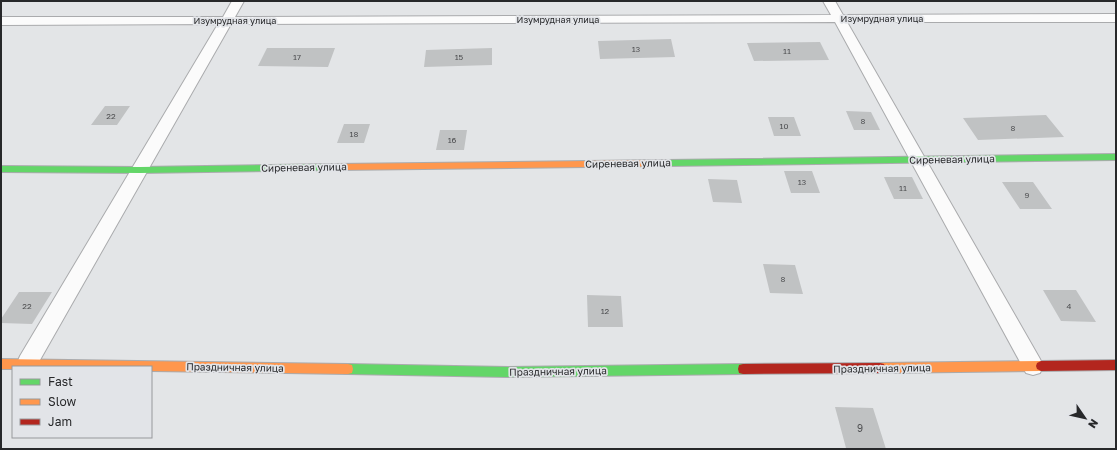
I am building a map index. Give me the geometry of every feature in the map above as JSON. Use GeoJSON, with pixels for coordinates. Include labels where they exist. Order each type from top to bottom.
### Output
{"type":"FeatureCollection","features":[{"type":"Feature","properties":{"kind":"street"},"geometry":{"type":"LineString","coordinates":[[27,363],[238,1]]}},
{"type":"Feature","properties":{"kind":"street"},"geometry":{"type":"LineString","coordinates":[[829,1],[1033,366]]}},
{"type":"Feature","properties":{"kind":"street","name":"Изумрудная улица"},"geometry":{"type":"LineString","coordinates":[[1,21],[1116,18]]}},
{"type":"Feature","properties":{"kind":"street","name":"Сиреневая улица"},"geometry":{"type":"LineString","coordinates":[[1,169],[140,170],[917,159],[1116,158]]}},
{"type":"Feature","properties":{"kind":"street","name":"Праздничная улица"},"geometry":{"type":"LineString","coordinates":[[1,364],[27,363],[508,372],[1116,365]]}},
{"type":"Feature","properties":{"kind":"building"},"geometry":{"type":"Polygon","coordinates":[[[671,39],[675,57],[600,59],[598,41],[671,39]]]}},
{"type":"Feature","properties":{"kind":"building"},"geometry":{"type":"Polygon","coordinates":[[[820,42],[829,60],[754,61],[747,43],[820,42]]]}},
{"type":"Feature","properties":{"kind":"building"},"geometry":{"type":"Polygon","coordinates":[[[267,48],[335,48],[328,67],[258,66],[267,48]]]}},
{"type":"Feature","properties":{"kind":"building"},"geometry":{"type":"Polygon","coordinates":[[[492,48],[492,65],[424,67],[426,50],[492,48]]]}},
{"type":"Feature","properties":{"kind":"building"},"geometry":{"type":"Polygon","coordinates":[[[105,106],[130,106],[117,125],[91,125],[105,106]]]}},
{"type":"Feature","properties":{"kind":"building"},"geometry":{"type":"Polygon","coordinates":[[[846,111],[871,112],[880,130],[854,130],[846,111]]]}},
{"type":"Feature","properties":{"kind":"building"},"geometry":{"type":"Polygon","coordinates":[[[1046,115],[1064,137],[978,140],[963,118],[1046,115]]]}},
{"type":"Feature","properties":{"kind":"building"},"geometry":{"type":"Polygon","coordinates":[[[768,117],[794,117],[801,136],[774,136],[768,117]]]}},
{"type":"Feature","properties":{"kind":"building"},"geometry":{"type":"Polygon","coordinates":[[[344,124],[370,124],[364,143],[337,143],[344,124]]]}},
{"type":"Feature","properties":{"kind":"building"},"geometry":{"type":"Polygon","coordinates":[[[440,130],[467,130],[464,150],[436,150],[440,130]]]}},
{"type":"Feature","properties":{"kind":"building"},"geometry":{"type":"Polygon","coordinates":[[[784,171],[812,171],[820,193],[791,193],[784,171]]]}},
{"type":"Feature","properties":{"kind":"building"},"geometry":{"type":"Polygon","coordinates":[[[884,177],[912,177],[923,199],[894,199],[884,177]]]}},
{"type":"Feature","properties":{"kind":"building"},"geometry":{"type":"Polygon","coordinates":[[[708,179],[737,180],[742,203],[713,202],[708,179]]]}},
{"type":"Feature","properties":{"kind":"building"},"geometry":{"type":"Polygon","coordinates":[[[1002,182],[1033,182],[1052,209],[1020,209],[1002,182]]]}},
{"type":"Feature","properties":{"kind":"building"},"geometry":{"type":"Polygon","coordinates":[[[763,264],[795,265],[803,294],[770,293],[763,264]]]}},
{"type":"Feature","properties":{"kind":"building"},"geometry":{"type":"Polygon","coordinates":[[[1043,290],[1076,290],[1096,322],[1061,321],[1043,290]]]}},
{"type":"Feature","properties":{"kind":"building"},"geometry":{"type":"Polygon","coordinates":[[[19,292],[52,292],[32,324],[1,323],[1,319],[19,292]]]}},
{"type":"Feature","properties":{"kind":"building"},"geometry":{"type":"Polygon","coordinates":[[[587,295],[621,296],[623,327],[588,327],[587,295]]]}},
{"type":"Feature","properties":{"kind":"building"},"geometry":{"type":"Polygon","coordinates":[[[835,407],[873,408],[886,449],[846,448],[835,407]]]}},
{"type":"Feature","properties":{"kind":"traffic: fast"},"geometry":{"type":"LineString","coordinates":[[666,163],[1116,157]]}},
{"type":"Feature","properties":{"kind":"traffic: fast"},"geometry":{"type":"LineString","coordinates":[[1,169],[140,170],[336,167]]}},
{"type":"Feature","properties":{"kind":"traffic: fast"},"geometry":{"type":"LineString","coordinates":[[348,369],[508,372],[743,369]]}},
{"type":"Feature","properties":{"kind":"traffic: slow"},"geometry":{"type":"LineString","coordinates":[[336,167],[666,163]]}},
{"type":"Feature","properties":{"kind":"traffic: slow"},"geometry":{"type":"LineString","coordinates":[[1,364],[140,366]]}},
{"type":"Feature","properties":{"kind":"traffic: slow"},"geometry":{"type":"LineString","coordinates":[[152,366],[348,369]]}},
{"type":"Feature","properties":{"kind":"traffic: slow"},"geometry":{"type":"LineString","coordinates":[[880,368],[1041,366]]}},
{"type":"Feature","properties":{"kind":"traffic: jam"},"geometry":{"type":"LineString","coordinates":[[1041,366],[1116,365]]}},
{"type":"Feature","properties":{"kind":"traffic: jam"},"geometry":{"type":"LineString","coordinates":[[743,369],[880,368]]}}]}
